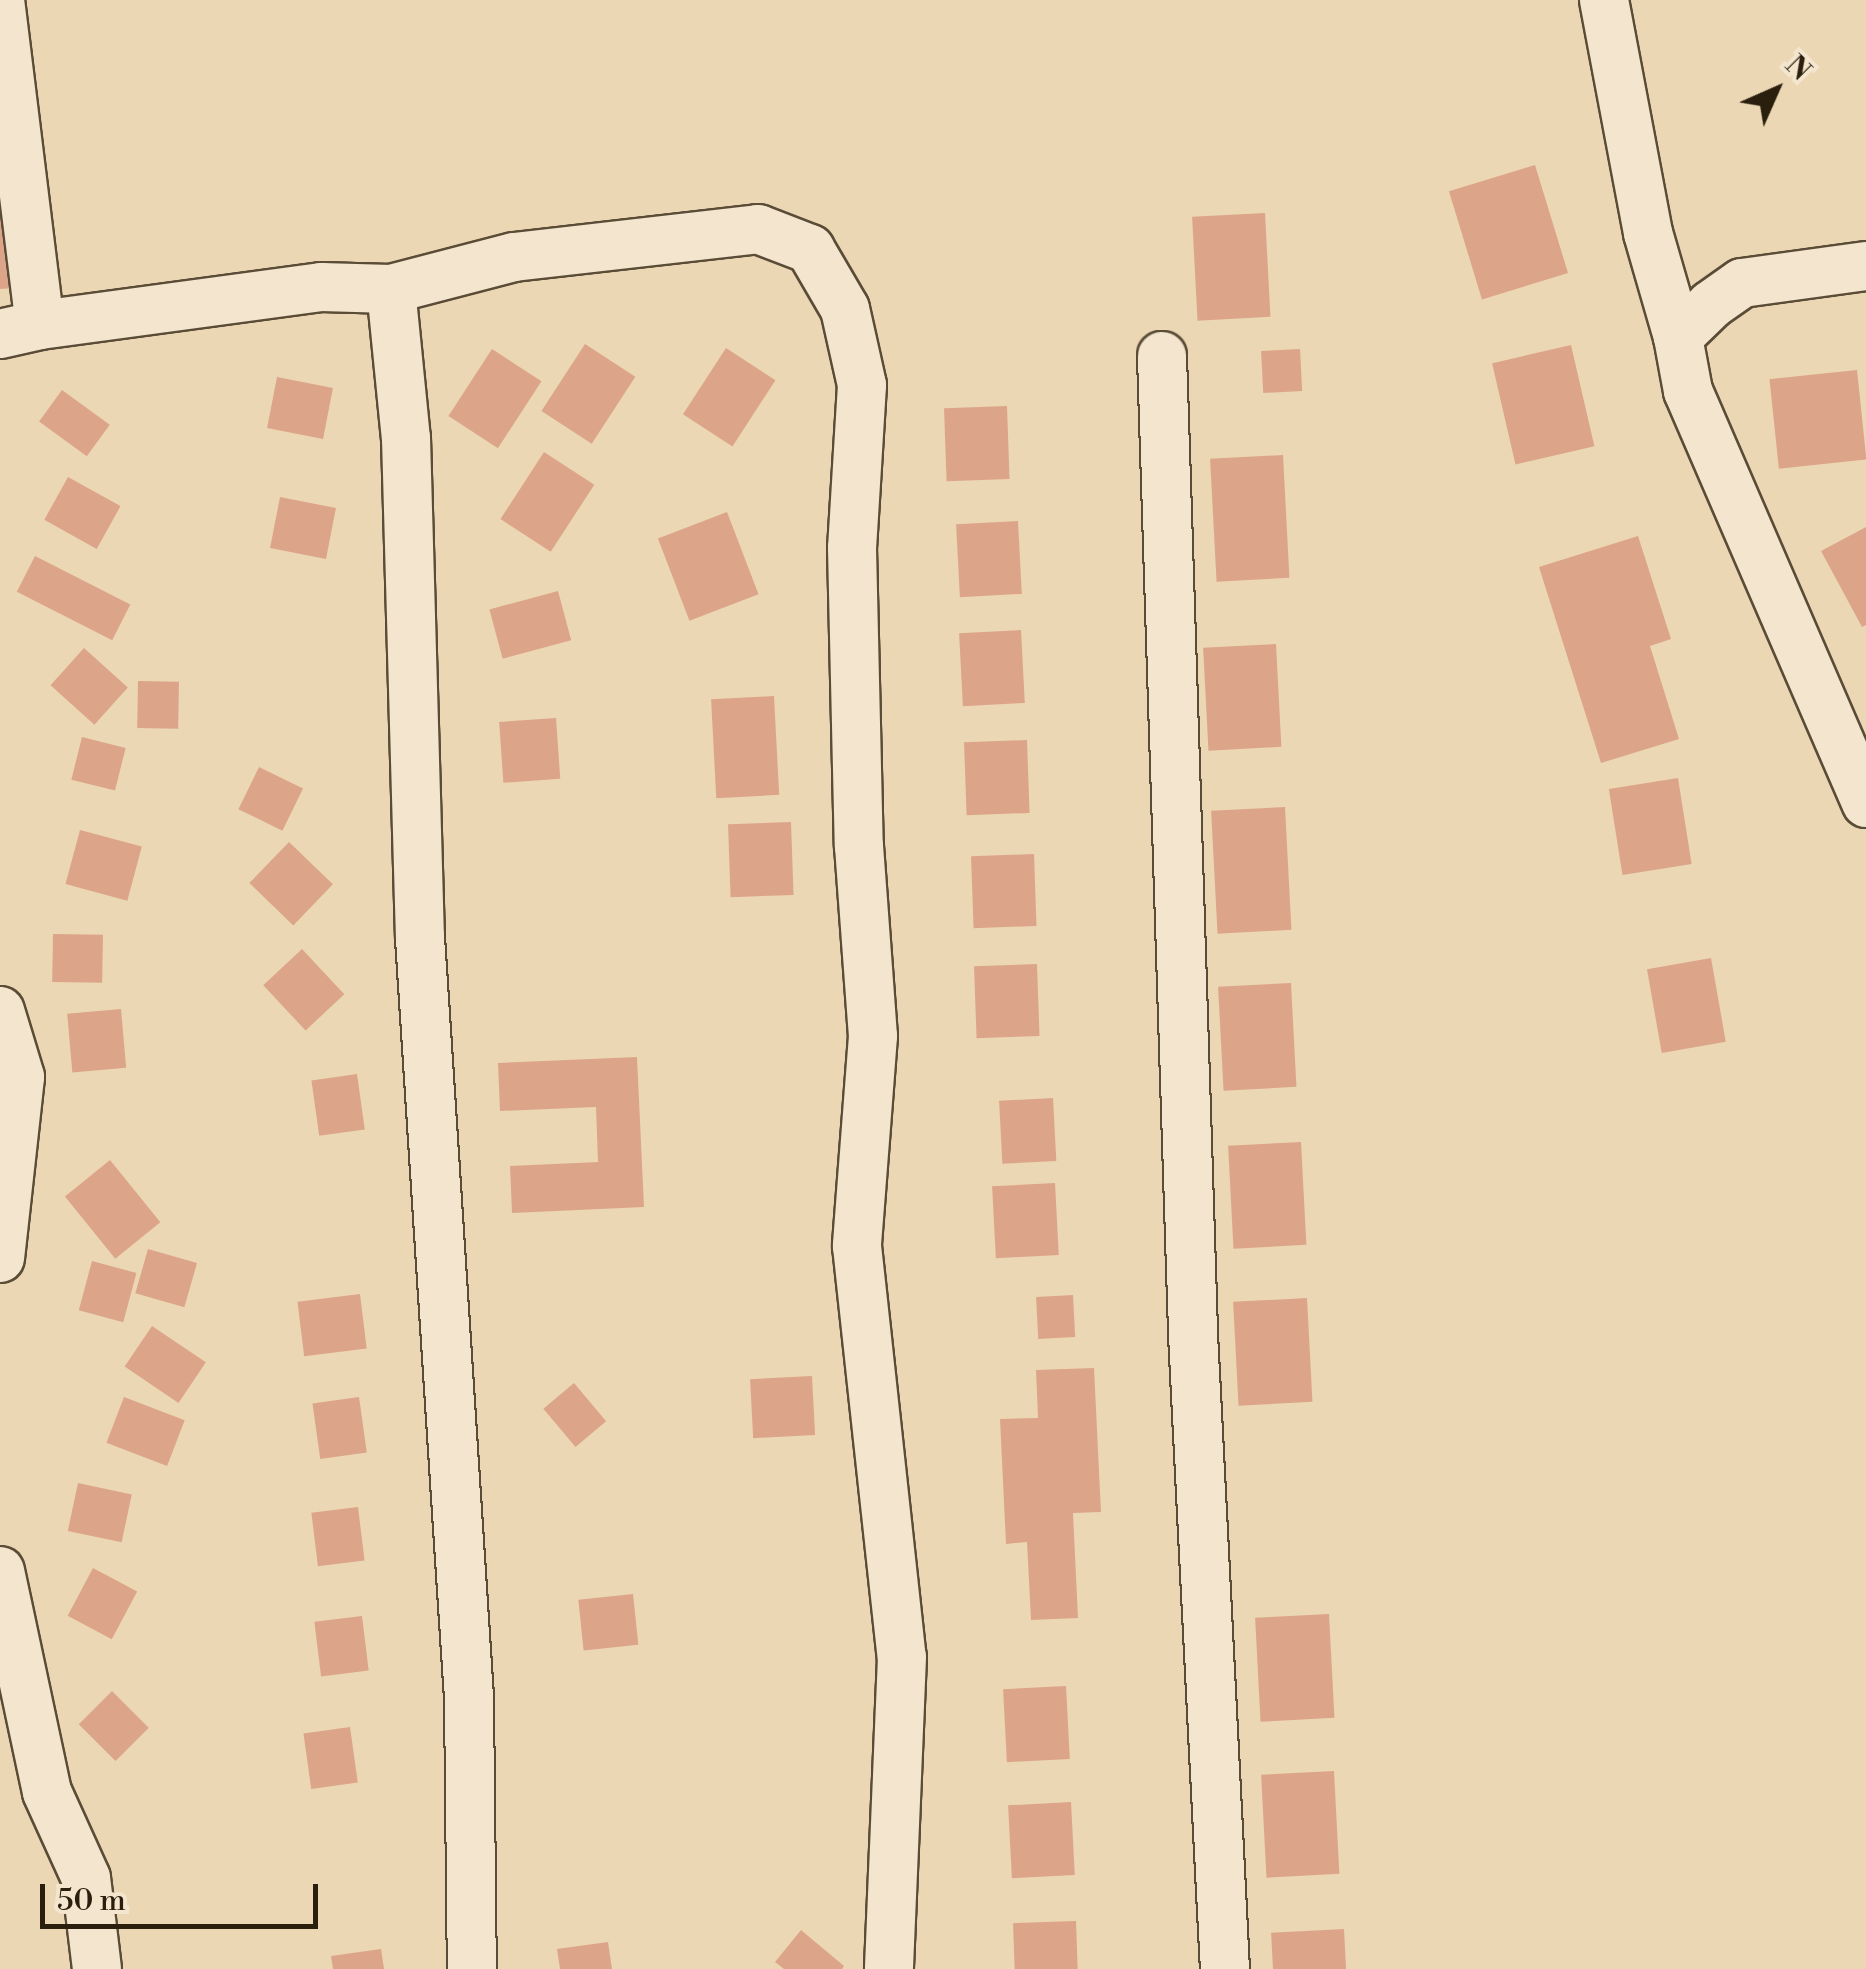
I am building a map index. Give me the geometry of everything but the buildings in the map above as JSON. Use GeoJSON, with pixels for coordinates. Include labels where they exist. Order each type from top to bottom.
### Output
{"type":"FeatureCollection","features":[{"type":"Feature","properties":{"kind":"street"},"geometry":{"type":"LineString","coordinates":[[0,0],[20,329],[322,287],[391,289],[514,257],[758,229],[810,248],[845,308],[862,385],[852,568],[859,846],[873,1036],[857,1246],[902,1657],[889,1969]]}},
{"type":"Feature","properties":{"kind":"street"},"geometry":{"type":"LineString","coordinates":[[1604,0],[1648,233],[1678,337],[1688,391],[1866,803]]}},
{"type":"Feature","properties":{"kind":"street"},"geometry":{"type":"LineString","coordinates":[[1678,337],[1710,305],[1742,283],[1866,266]]}},
{"type":"Feature","properties":{"kind":"street"},"geometry":{"type":"LineString","coordinates":[[391,289],[406,438],[420,938],[468,1698],[472,1969]]}},
{"type":"Feature","properties":{"kind":"street"},"geometry":{"type":"LineString","coordinates":[[1162,356],[1193,1334],[1226,1969]]}},
{"type":"Feature","properties":{"kind":"street"},"geometry":{"type":"LineString","coordinates":[[0,1011],[20,1077],[0,1258]]}},
{"type":"Feature","properties":{"kind":"street"},"geometry":{"type":"LineString","coordinates":[[0,1571],[47,1792],[86,1878],[97,1969]]}}]}
